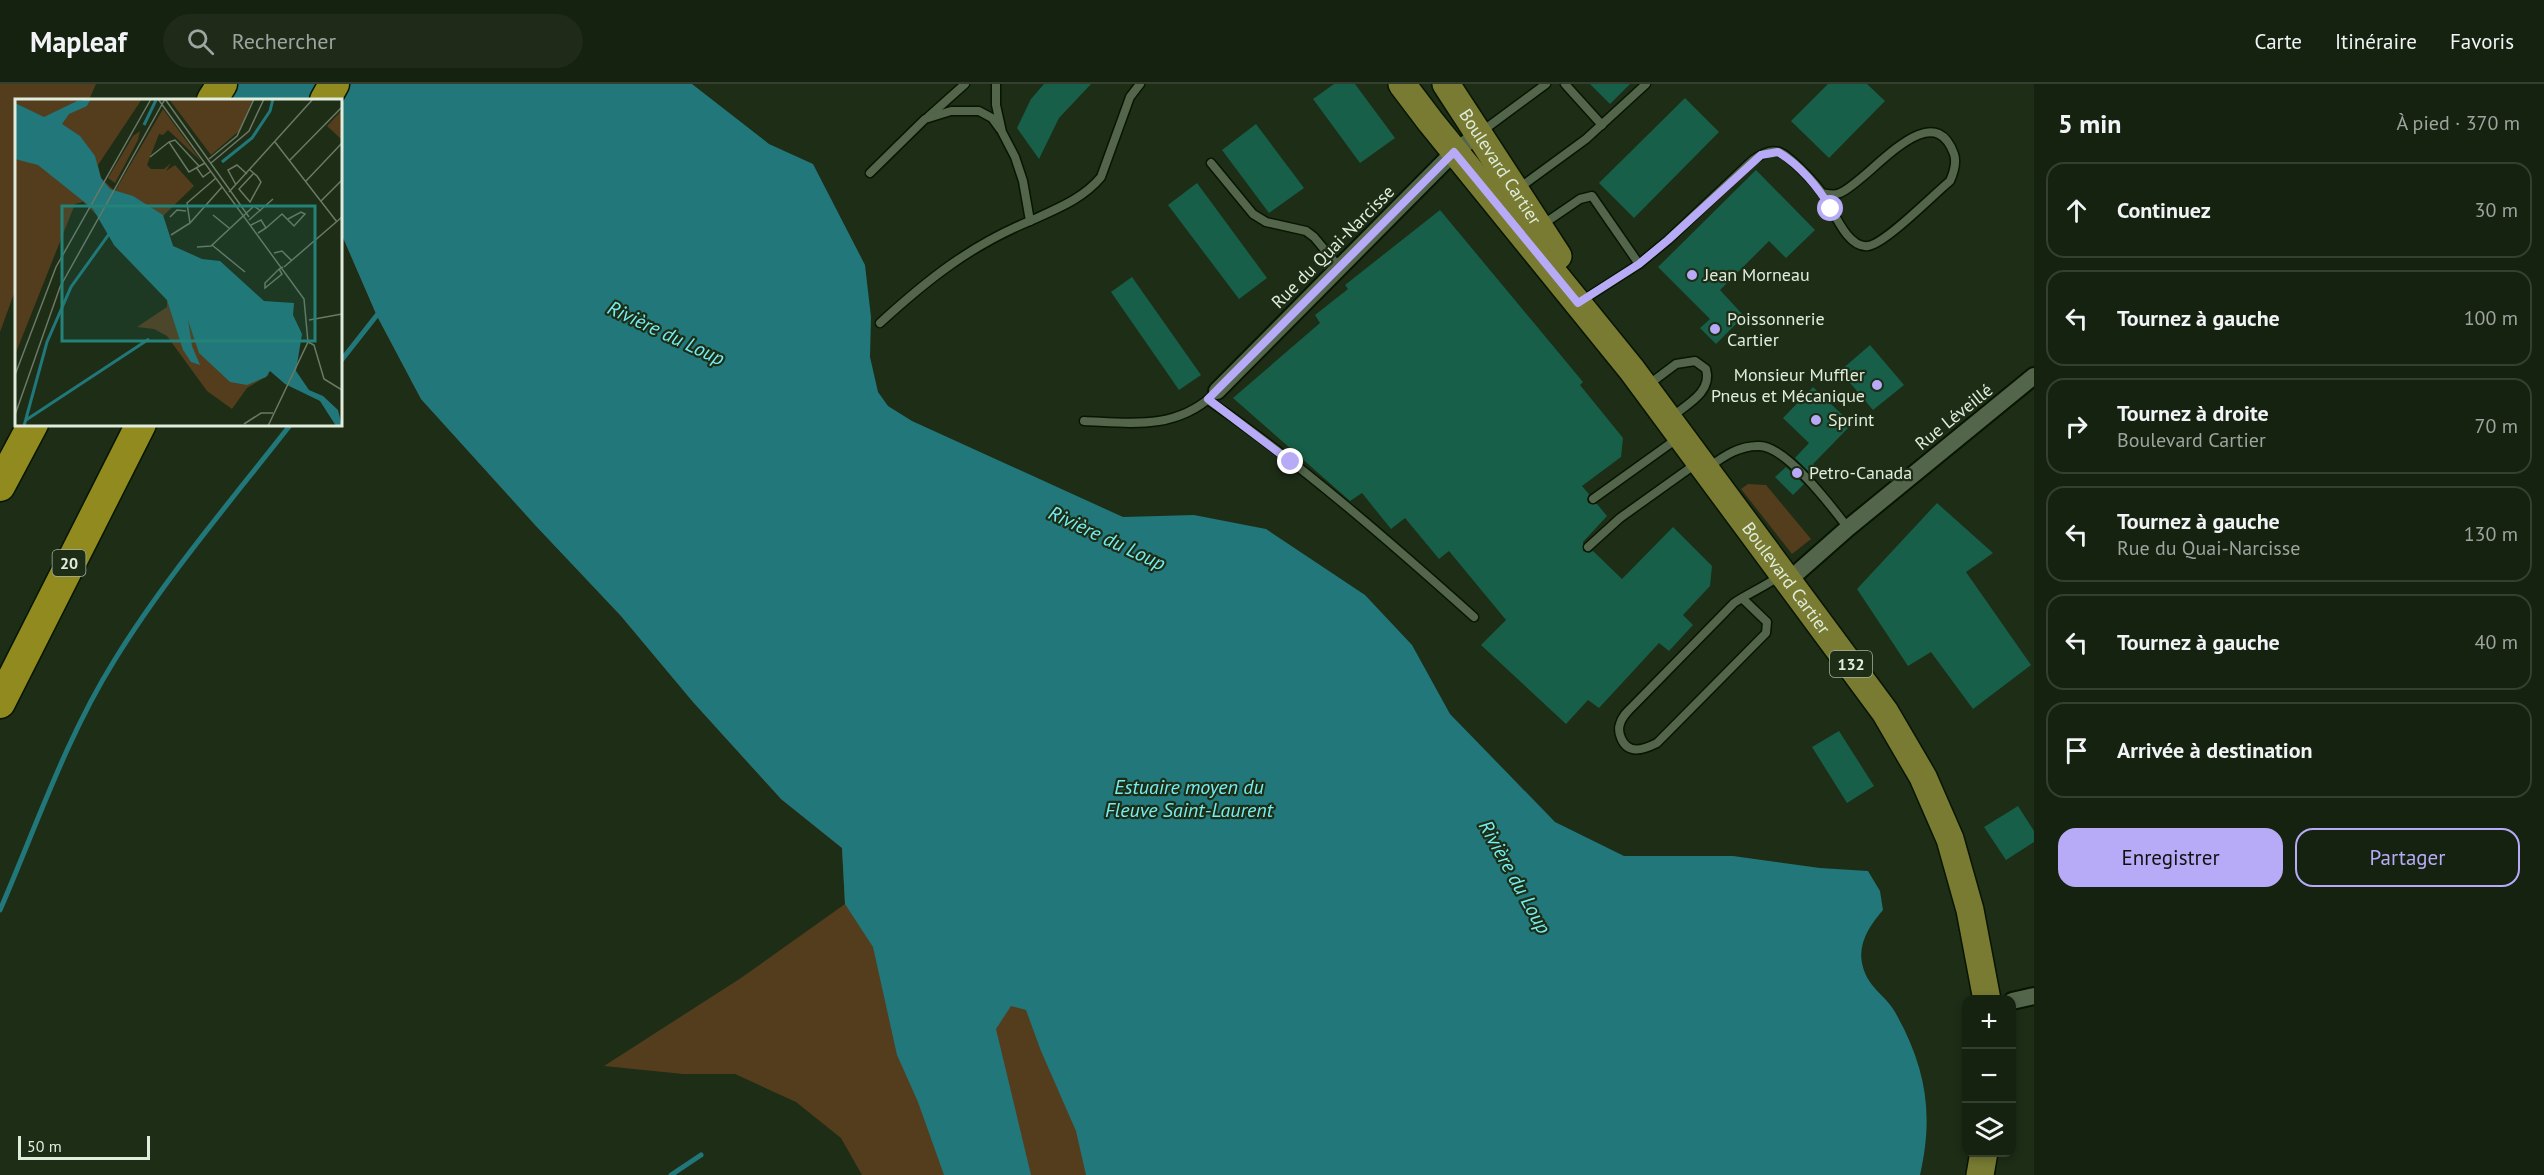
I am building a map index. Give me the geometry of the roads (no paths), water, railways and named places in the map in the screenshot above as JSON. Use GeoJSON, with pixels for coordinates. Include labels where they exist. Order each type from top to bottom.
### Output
{"type":"FeatureCollection","features":[{"type":"Feature","properties":{"kind":"highway"},"geometry":{"type":"LineString","coordinates":[[213,99],[222,84]]}},
{"type":"Feature","properties":{"kind":"highway"},"geometry":{"type":"LineString","coordinates":[[326,99],[334,84]]}},
{"type":"Feature","properties":{"kind":"highway"},"geometry":{"type":"LineString","coordinates":[[0,486],[32,426]]}},
{"type":"Feature","properties":{"kind":"highway","name":"20"},"geometry":{"type":"LineString","coordinates":[[0,704],[140,426]]}},
{"type":"Feature","properties":{"kind":"main road","name":"Boulevard Cartier"},"geometry":{"type":"LineString","coordinates":[[1402,84],[1454,152],[1506,197],[1885,712],[1918,769],[1941,816],[1962,879],[1986,995]]}},
{"type":"Feature","properties":{"kind":"main road","name":"Boulevard Cartier"},"geometry":{"type":"LineString","coordinates":[[1446,84],[1479,134],[1506,197]]}},
{"type":"Feature","properties":{"kind":"main road"},"geometry":{"type":"LineString","coordinates":[[1980,1175],[1983,1157]]}},
{"type":"Feature","properties":{"kind":"street","name":"Rue du Quai-Narcisse"},"geometry":{"type":"LineString","coordinates":[[1212,395],[1454,152],[1479,134]]}},
{"type":"Feature","properties":{"kind":"street","name":"Rue Léveillé"},"geometry":{"type":"LineString","coordinates":[[1786,577],[2034,376]]}},
{"type":"Feature","properties":{"kind":"street"},"geometry":{"type":"LineString","coordinates":[[2016,1000],[2034,996]]}},
{"type":"Feature","properties":{"kind":"lane"},"geometry":{"type":"LineString","coordinates":[[870,173],[925,119],[965,84]]}},
{"type":"Feature","properties":{"kind":"lane"},"geometry":{"type":"LineString","coordinates":[[996,84],[996,105],[1002,132]]}},
{"type":"Feature","properties":{"kind":"lane"},"geometry":{"type":"LineString","coordinates":[[880,323],[919,286],[969,251],[996,235],[1071,202],[1092,188],[1101,177],[1130,97],[1140,84]]}},
{"type":"Feature","properties":{"kind":"lane"},"geometry":{"type":"LineString","coordinates":[[1479,134],[1546,84]]}},
{"type":"Feature","properties":{"kind":"lane"},"geometry":{"type":"LineString","coordinates":[[1564,84],[1602,125]]}},
{"type":"Feature","properties":{"kind":"lane"},"geometry":{"type":"LineString","coordinates":[[1506,197],[1602,125],[1646,84]]}},
{"type":"Feature","properties":{"kind":"lane"},"geometry":{"type":"LineString","coordinates":[[925,119],[951,111],[979,111],[992,118],[1002,132],[1021,173],[1030,221]]}},
{"type":"Feature","properties":{"kind":"lane"},"geometry":{"type":"LineString","coordinates":[[1582,301],[1639,264],[1761,155],[1778,152],[1786,157],[1822,193],[1836,219],[1849,236],[1858,244],[1867,246],[1878,242],[1896,228],[1950,181],[1955,170],[1954,155],[1944,138],[1936,132],[1921,133],[1908,139],[1854,185],[1833,195],[1822,193]]}},
{"type":"Feature","properties":{"kind":"lane"},"geometry":{"type":"LineString","coordinates":[[1211,163],[1253,214],[1266,222],[1306,231],[1314,237],[1340,268]]}},
{"type":"Feature","properties":{"kind":"lane"},"geometry":{"type":"LineString","coordinates":[[1532,232],[1580,199],[1592,196],[1639,264]]}},
{"type":"Feature","properties":{"kind":"lane"},"geometry":{"type":"LineString","coordinates":[[1593,499],[1675,427],[1703,391],[1707,380],[1706,369],[1695,361],[1681,362],[1639,378]]}},
{"type":"Feature","properties":{"kind":"lane"},"geometry":{"type":"LineString","coordinates":[[1084,421],[1140,423],[1168,421],[1187,414],[1212,395],[1347,507],[1474,617]]}},
{"type":"Feature","properties":{"kind":"lane"},"geometry":{"type":"LineString","coordinates":[[1588,547],[1620,518],[1703,465],[1730,453],[1761,446],[1782,454],[1824,497],[1848,528]]}},
{"type":"Feature","properties":{"kind":"lane"},"geometry":{"type":"LineString","coordinates":[[1742,598],[1767,622],[1766,633],[1657,743],[1639,750],[1630,749],[1623,744],[1618,732],[1623,717],[1726,610],[1742,598],[1786,577]]}},
{"type":"Feature","properties":{"kind":"water","name":"Estuaire moyen du Fleuve Saint-Laurent"},"geometry":{"type":"Polygon","coordinates":[[[206,84],[692,84],[769,144],[813,164],[865,265],[871,317],[870,357],[878,392],[888,406],[912,421],[1123,517],[1194,515],[1266,529],[1365,595],[1412,645],[1450,714],[1555,822],[1624,856],[1733,856],[1820,868],[1868,871],[1880,891],[1883,910],[1863,941],[1862,963],[1868,979],[1891,1006],[1906,1032],[1920,1072],[1926,1111],[1926,1132],[1920,1175],[1086,1175],[1076,1131],[1026,1010],[1011,1006],[996,1029],[1031,1175],[944,1175],[918,1102],[897,1055],[873,947],[845,904],[842,848],[781,799],[693,702],[621,616],[421,399],[377,316],[342,235],[342,99],[228,99],[206,84]]]}},
{"type":"Feature","properties":{"kind":"waterway"},"geometry":{"type":"LineString","coordinates":[[342,359],[377,315]]}},
{"type":"Feature","properties":{"kind":"waterway"},"geometry":{"type":"LineString","coordinates":[[0,910],[66,752],[114,661],[176,570],[289,426]]}},
{"type":"Feature","properties":{"kind":"waterway"},"geometry":{"type":"LineString","coordinates":[[671,1175],[701,1155]]}},
{"type":"Feature","properties":{"kind":"place","name":"Jean Morneau"},"geometry":{"type":"Point","coordinates":[1692,275]}},
{"type":"Feature","properties":{"kind":"place","name":"Poissonnerie Cartier"},"geometry":{"type":"Point","coordinates":[1715,329]}},
{"type":"Feature","properties":{"kind":"place","name":"Monsieur Muffler Pneus et Mécanique"},"geometry":{"type":"Point","coordinates":[1877,385]}},
{"type":"Feature","properties":{"kind":"place","name":"Sprint"},"geometry":{"type":"Point","coordinates":[1816,420]}},
{"type":"Feature","properties":{"kind":"place","name":"Petro-Canada"},"geometry":{"type":"Point","coordinates":[1797,473]}},
{"type":"Feature","properties":{"kind":"water label","name":"Rivière du Loup"},"geometry":{"type":"Point","coordinates":[666,333]}},
{"type":"Feature","properties":{"kind":"water label","name":"Rivière du Loup"},"geometry":{"type":"Point","coordinates":[1107,538]}},
{"type":"Feature","properties":{"kind":"water label","name":"Rivière du Loup"},"geometry":{"type":"Point","coordinates":[1515,877]}}]}
